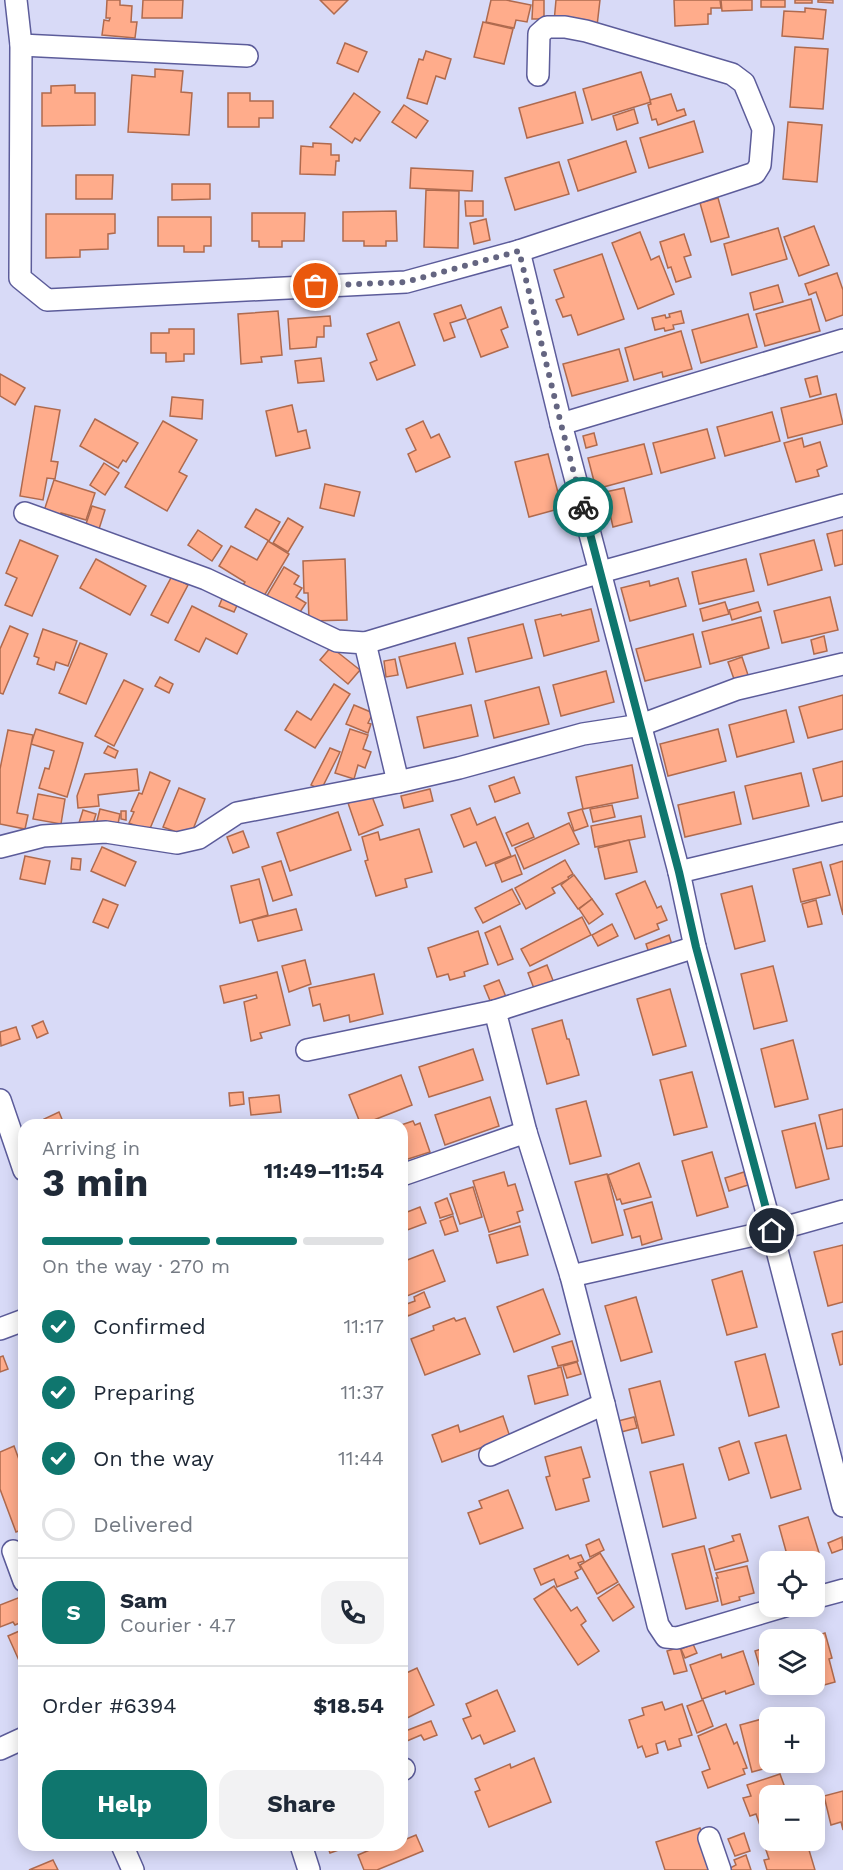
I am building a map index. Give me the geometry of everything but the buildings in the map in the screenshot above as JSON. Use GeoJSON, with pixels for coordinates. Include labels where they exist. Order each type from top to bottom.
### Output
{"type":"FeatureCollection","features":[{"type":"Feature","properties":{"kind":"street"},"geometry":{"type":"LineString","coordinates":[[16,0],[21,45],[20,278],[47,300],[406,282],[519,251],[755,172],[760,165],[763,129],[744,84],[732,74],[586,31],[565,27],[547,27],[539,34],[538,75]]}},
{"type":"Feature","properties":{"kind":"street"},"geometry":{"type":"LineString","coordinates":[[21,45],[247,56]]}},
{"type":"Feature","properties":{"kind":"street"},"geometry":{"type":"LineString","coordinates":[[519,251],[561,424],[679,872],[696,947],[843,1506]]}},
{"type":"Feature","properties":{"kind":"street"},"geometry":{"type":"LineString","coordinates":[[561,424],[843,340]]}},
{"type":"Feature","properties":{"kind":"street"},"geometry":{"type":"LineString","coordinates":[[25,513],[206,579],[337,641],[365,643],[843,505]]}},
{"type":"Feature","properties":{"kind":"street"},"geometry":{"type":"LineString","coordinates":[[365,643],[398,782]]}},
{"type":"Feature","properties":{"kind":"street"},"geometry":{"type":"LineString","coordinates":[[0,847],[43,836],[106,832],[177,843],[199,838],[237,813],[398,782],[583,734],[641,726],[737,689],[843,664]]}},
{"type":"Feature","properties":{"kind":"street"},"geometry":{"type":"LineString","coordinates":[[679,872],[843,832]]}},
{"type":"Feature","properties":{"kind":"street"},"geometry":{"type":"LineString","coordinates":[[307,1050],[495,1011],[696,947]]}},
{"type":"Feature","properties":{"kind":"street"},"geometry":{"type":"LineString","coordinates":[[495,1011],[526,1132],[571,1276],[658,1625],[666,1637],[677,1638],[759,1614]]}},
{"type":"Feature","properties":{"kind":"street"},"geometry":{"type":"LineString","coordinates":[[0,1101],[18,1153]]}},
{"type":"Feature","properties":{"kind":"street"},"geometry":{"type":"LineString","coordinates":[[408,1173],[526,1132]]}},
{"type":"Feature","properties":{"kind":"street"},"geometry":{"type":"LineString","coordinates":[[571,1276],[772,1231],[843,1211]]}},
{"type":"Feature","properties":{"kind":"street"},"geometry":{"type":"LineString","coordinates":[[0,1329],[18,1322]]}},
{"type":"Feature","properties":{"kind":"street"},"geometry":{"type":"LineString","coordinates":[[490,1455],[604,1404]]}},
{"type":"Feature","properties":{"kind":"street"},"geometry":{"type":"LineString","coordinates":[[12,1551],[18,1566]]}},
{"type":"Feature","properties":{"kind":"street"},"geometry":{"type":"LineString","coordinates":[[825,1595],[843,1590]]}},
{"type":"Feature","properties":{"kind":"street"},"geometry":{"type":"LineString","coordinates":[[0,1749],[18,1741]]}},
{"type":"Feature","properties":{"kind":"street"},"geometry":{"type":"LineString","coordinates":[[709,1838],[720,1870]]}},
{"type":"Feature","properties":{"kind":"street"},"geometry":{"type":"LineString","coordinates":[[125,1851],[133,1870]]}},
{"type":"Feature","properties":{"kind":"street"},"geometry":{"type":"LineString","coordinates":[[303,1851],[309,1870]]}},
{"type":"Feature","properties":{"kind":"way so far"},"geometry":{"type":"LineString","coordinates":[[316,286],[406,282],[519,251],[583,507]]}},
{"type":"Feature","properties":{"kind":"route"},"geometry":{"type":"LineString","coordinates":[[583,507],[679,872],[696,947],[772,1231]]}}]}
